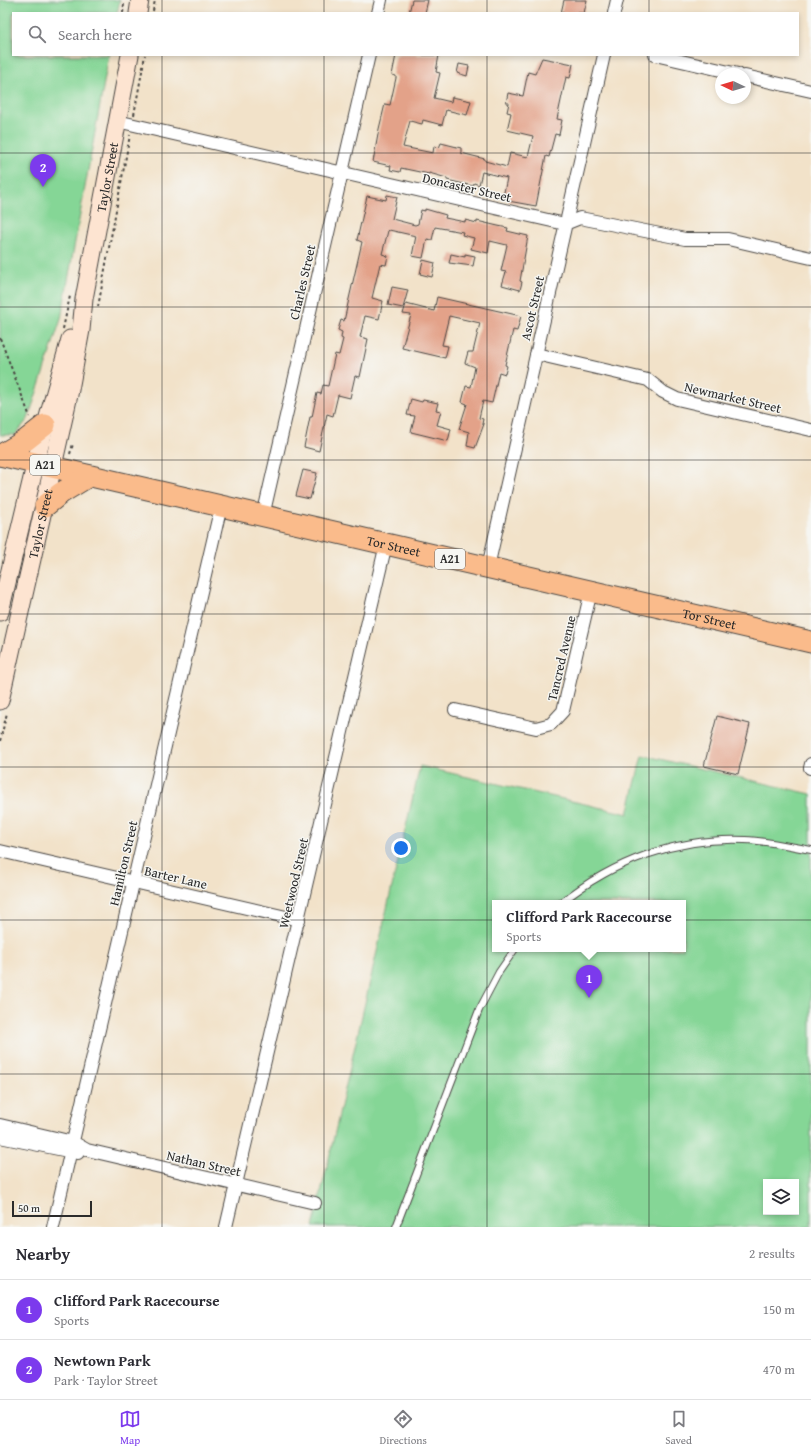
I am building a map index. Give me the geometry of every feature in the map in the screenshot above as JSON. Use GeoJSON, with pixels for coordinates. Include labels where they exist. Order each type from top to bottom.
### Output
{"type":"FeatureCollection","features":[{"type":"Feature","properties":{"kind":"highway"},"geometry":{"type":"LineString","coordinates":[[0,455],[26,440],[40,419]]}},
{"type":"Feature","properties":{"kind":"highway","name":"Tor Street"},"geometry":{"type":"LineString","coordinates":[[0,455],[53,462],[90,476],[811,642]]}},
{"type":"Feature","properties":{"kind":"highway"},"geometry":{"type":"LineString","coordinates":[[45,506],[61,493],[90,476]]}},
{"type":"Feature","properties":{"kind":"street"},"geometry":{"type":"LineString","coordinates":[[138,12],[140,0]]}},
{"type":"Feature","properties":{"kind":"street"},"geometry":{"type":"LineString","coordinates":[[378,12],[381,0]]}},
{"type":"Feature","properties":{"kind":"street"},"geometry":{"type":"LineString","coordinates":[[614,12],[616,0]]}},
{"type":"Feature","properties":{"kind":"street","name":"Taylor Street"},"geometry":{"type":"LineString","coordinates":[[0,612],[53,462],[40,419],[73,329],[77,297],[125,123],[130,56]]}},
{"type":"Feature","properties":{"kind":"street","name":"Charles Street"},"geometry":{"type":"LineString","coordinates":[[263,516],[369,56]]}},
{"type":"Feature","properties":{"kind":"street","name":"Ascot Street"},"geometry":{"type":"LineString","coordinates":[[488,568],[604,56]]}},
{"type":"Feature","properties":{"kind":"street"},"geometry":{"type":"LineString","coordinates":[[659,56],[715,69]]}},
{"type":"Feature","properties":{"kind":"street"},"geometry":{"type":"LineString","coordinates":[[751,77],[811,91]]}},
{"type":"Feature","properties":{"kind":"street","name":"Doncaster Street"},"geometry":{"type":"LineString","coordinates":[[125,123],[565,224],[580,218],[685,239],[728,239],[811,258]]}},
{"type":"Feature","properties":{"kind":"street","name":"Taylor Street"},"geometry":{"type":"LineString","coordinates":[[0,701],[45,506],[81,330],[77,297]]}},
{"type":"Feature","properties":{"kind":"street","name":"Newmarket Street"},"geometry":{"type":"LineString","coordinates":[[536,354],[648,380],[663,392],[678,399],[811,430]]}},
{"type":"Feature","properties":{"kind":"street","name":"Hamilton Street"},"geometry":{"type":"LineString","coordinates":[[53,1227],[222,506]]}},
{"type":"Feature","properties":{"kind":"street","name":"Weetwood Street"},"geometry":{"type":"LineString","coordinates":[[226,1227],[386,544]]}},
{"type":"Feature","properties":{"kind":"street","name":"Tancred Avenue"},"geometry":{"type":"LineString","coordinates":[[455,710],[536,728],[551,724],[563,711],[591,592]]}},
{"type":"Feature","properties":{"kind":"street","name":"Barter Lane"},"geometry":{"type":"LineString","coordinates":[[0,850],[299,920]]}},
{"type":"Feature","properties":{"kind":"street","name":"Nathan Street"},"geometry":{"type":"LineString","coordinates":[[0,1125],[72,1147],[79,1153],[87,1150],[315,1203]]}},
{"type":"Feature","properties":{"kind":"street","name":"Nathan Street"},"geometry":{"type":"LineString","coordinates":[[0,1137],[72,1147]]}},
{"type":"Feature","properties":{"kind":"lane"},"geometry":{"type":"LineString","coordinates":[[565,900],[596,878],[616,867],[644,856],[681,845],[720,840],[744,840],[768,842],[811,850]]}},
{"type":"Feature","properties":{"kind":"lane"},"geometry":{"type":"LineString","coordinates":[[396,1227],[479,1010],[499,972],[513,952]]}},
{"type":"Feature","properties":{"kind":"path"},"geometry":{"type":"LineString","coordinates":[[123,12],[125,0]]}},
{"type":"Feature","properties":{"kind":"path"},"geometry":{"type":"LineString","coordinates":[[153,12],[155,0]]}},
{"type":"Feature","properties":{"kind":"path"},"geometry":{"type":"LineString","coordinates":[[97,311],[125,123],[145,56]]}},
{"type":"Feature","properties":{"kind":"path"},"geometry":{"type":"LineString","coordinates":[[62,331],[77,297]]}},
{"type":"Feature","properties":{"kind":"path"},"geometry":{"type":"LineString","coordinates":[[0,338],[31,420],[40,419]]}},
{"type":"Feature","properties":{"kind":"path"},"geometry":{"type":"LineString","coordinates":[[53,462],[72,453],[74,439]]}},
{"type":"Feature","properties":{"kind":"green space"},"geometry":{"type":"Polygon","coordinates":[[[0,0],[120,0],[117,12],[12,12],[12,56],[109,56],[61,319],[28,419],[15,435],[0,435],[0,0]]]}},
{"type":"Feature","properties":{"kind":"green space"},"geometry":{"type":"Polygon","coordinates":[[[642,755],[811,794],[811,1227],[313,1227],[420,766],[628,814],[642,755]]]}},
{"type":"Feature","properties":{"kind":"building"},"geometry":{"type":"Polygon","coordinates":[[[412,0],[428,0],[425,12],[409,12],[412,0]]]}},
{"type":"Feature","properties":{"kind":"building"},"geometry":{"type":"Polygon","coordinates":[[[564,0],[587,0],[584,12],[561,12],[564,0]]]}},
{"type":"Feature","properties":{"kind":"building"},"geometry":{"type":"Polygon","coordinates":[[[396,56],[439,56],[436,72],[440,73],[434,98],[451,102],[452,97],[471,101],[467,115],[446,110],[442,125],[423,120],[422,124],[410,121],[403,147],[433,153],[434,146],[439,148],[441,143],[461,148],[461,153],[485,159],[485,161],[507,167],[510,153],[528,157],[533,136],[507,130],[511,113],[507,112],[509,103],[506,103],[508,93],[523,96],[528,72],[535,74],[542,58],[573,64],[570,78],[566,77],[557,119],[562,120],[559,135],[555,134],[549,157],[546,156],[536,206],[508,201],[508,198],[503,197],[507,178],[482,172],[479,185],[474,183],[473,186],[447,180],[447,178],[429,173],[401,168],[400,172],[390,170],[391,166],[373,162],[385,104],[390,105],[396,78],[396,76],[392,75],[396,56]]]}},
{"type":"Feature","properties":{"kind":"building"},"geometry":{"type":"Polygon","coordinates":[[[459,64],[469,66],[467,76],[457,73],[459,64]]]}},
{"type":"Feature","properties":{"kind":"building"},"geometry":{"type":"Polygon","coordinates":[[[387,195],[397,197],[392,219],[415,225],[418,224],[421,210],[425,211],[425,209],[446,215],[445,218],[465,222],[465,220],[477,223],[477,221],[508,228],[507,231],[528,236],[520,281],[522,282],[520,290],[502,285],[506,272],[501,271],[507,245],[490,241],[488,253],[471,249],[474,238],[462,235],[463,232],[435,227],[432,240],[427,239],[423,258],[412,256],[416,236],[389,230],[382,254],[388,256],[386,265],[380,264],[372,298],[383,301],[379,319],[365,316],[360,337],[368,339],[360,377],[355,376],[350,398],[338,395],[333,416],[327,414],[319,451],[304,447],[317,393],[321,394],[323,385],[328,386],[335,354],[339,355],[343,339],[341,338],[342,332],[338,330],[341,320],[344,321],[362,242],[357,240],[367,196],[386,200],[387,195]]]}},
{"type":"Feature","properties":{"kind":"building"},"geometry":{"type":"Polygon","coordinates":[[[451,254],[465,257],[465,254],[475,256],[473,266],[449,263],[451,254]]]}},
{"type":"Feature","properties":{"kind":"building"},"geometry":{"type":"Polygon","coordinates":[[[423,260],[435,263],[432,277],[420,274],[423,260]]]}},
{"type":"Feature","properties":{"kind":"building"},"geometry":{"type":"Polygon","coordinates":[[[392,287],[408,290],[403,308],[388,305],[392,287]]]}},
{"type":"Feature","properties":{"kind":"building"},"geometry":{"type":"Polygon","coordinates":[[[437,297],[521,316],[517,331],[513,330],[505,365],[507,366],[505,374],[499,372],[492,403],[483,401],[479,418],[483,419],[482,424],[484,424],[475,448],[467,446],[469,432],[459,429],[467,404],[462,402],[466,386],[471,387],[475,367],[465,363],[468,352],[473,352],[480,323],[449,316],[442,345],[448,346],[445,358],[402,348],[411,315],[403,314],[406,304],[434,311],[437,297]]]}},
{"type":"Feature","properties":{"kind":"building"},"geometry":{"type":"Polygon","coordinates":[[[411,399],[422,402],[423,400],[438,403],[436,410],[441,411],[437,425],[451,429],[448,441],[411,432],[415,416],[407,415],[411,399]]]}},
{"type":"Feature","properties":{"kind":"building"},"geometry":{"type":"Polygon","coordinates":[[[303,470],[317,473],[310,499],[296,496],[303,470]]]}},
{"type":"Feature","properties":{"kind":"building"},"geometry":{"type":"Polygon","coordinates":[[[717,716],[750,724],[738,774],[704,766],[717,716]]]}},
{"type":"Feature","properties":{"kind":"place","name":"Newtown Park"},"geometry":{"type":"Point","coordinates":[43,187]}},
{"type":"Feature","properties":{"kind":"place","name":"Clifford Park Racecourse"},"geometry":{"type":"Point","coordinates":[589,998]}}]}
